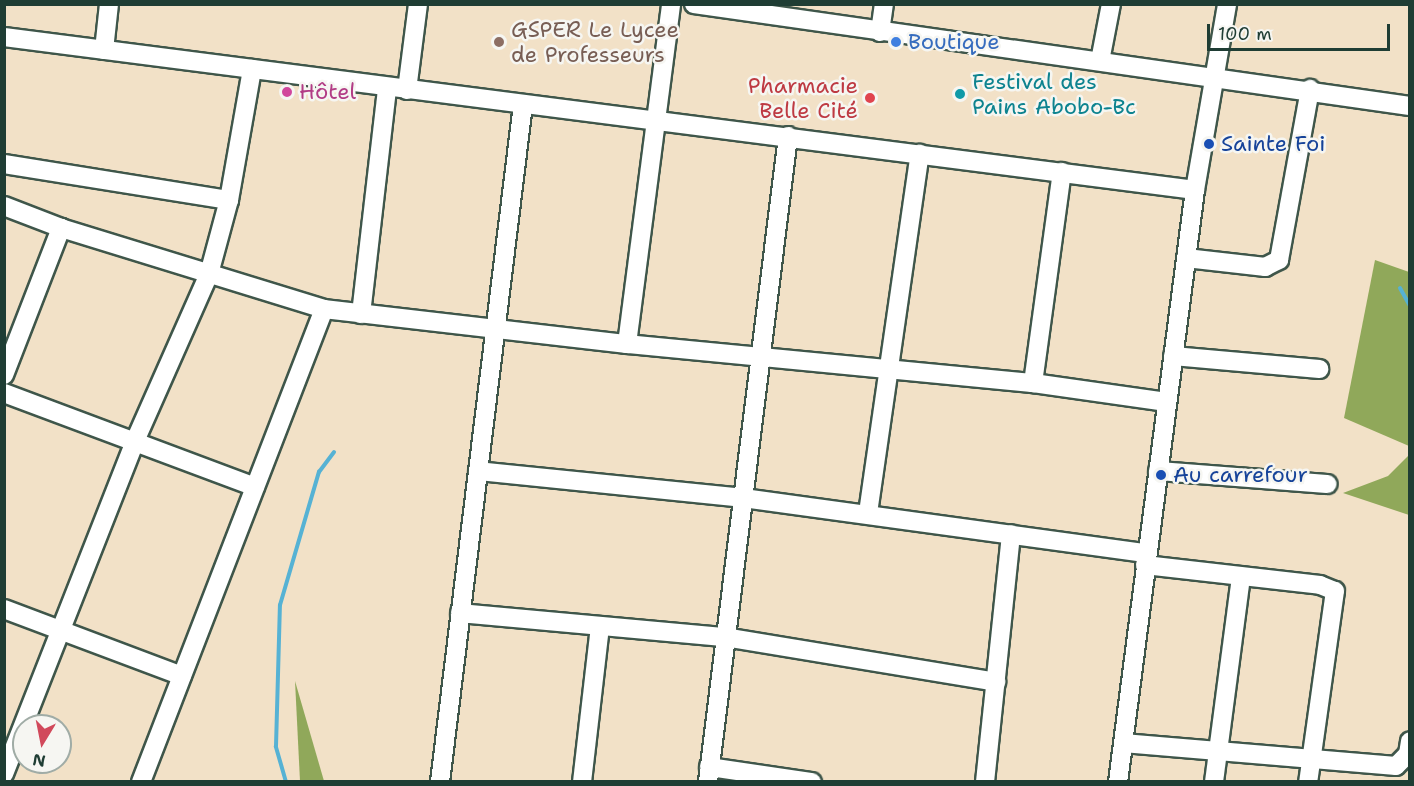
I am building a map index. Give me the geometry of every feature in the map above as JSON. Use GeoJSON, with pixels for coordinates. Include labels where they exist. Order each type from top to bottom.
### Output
{"type":"FeatureCollection","features":[{"type":"Feature","properties":{"kind":"street"},"geometry":{"type":"LineString","coordinates":[[104,50],[109,4]]}},
{"type":"Feature","properties":{"kind":"street"},"geometry":{"type":"LineString","coordinates":[[407,90],[418,4]]}},
{"type":"Feature","properties":{"kind":"street"},"geometry":{"type":"LineString","coordinates":[[627,344],[671,4]]}},
{"type":"Feature","properties":{"kind":"street"},"geometry":{"type":"LineString","coordinates":[[694,4],[880,32],[1310,89],[1410,106]]}},
{"type":"Feature","properties":{"kind":"street"},"geometry":{"type":"LineString","coordinates":[[880,32],[884,4]]}},
{"type":"Feature","properties":{"kind":"street"},"geometry":{"type":"LineString","coordinates":[[1100,61],[1111,4]]}},
{"type":"Feature","properties":{"kind":"street"},"geometry":{"type":"LineString","coordinates":[[1118,782],[1195,190],[1227,4]]}},
{"type":"Feature","properties":{"kind":"street"},"geometry":{"type":"LineString","coordinates":[[4,37],[1195,190]]}},
{"type":"Feature","properties":{"kind":"street"},"geometry":{"type":"LineString","coordinates":[[4,774],[135,441],[209,274],[229,200],[252,69]]}},
{"type":"Feature","properties":{"kind":"street"},"geometry":{"type":"LineString","coordinates":[[361,314],[387,88]]}},
{"type":"Feature","properties":{"kind":"street"},"geometry":{"type":"LineString","coordinates":[[1186,258],[1265,267],[1279,260],[1310,89]]}},
{"type":"Feature","properties":{"kind":"street"},"geometry":{"type":"LineString","coordinates":[[440,782],[523,104]]}},
{"type":"Feature","properties":{"kind":"street"},"geometry":{"type":"LineString","coordinates":[[788,136],[758,357],[744,498],[709,774],[812,782]]}},
{"type":"Feature","properties":{"kind":"street"},"geometry":{"type":"LineString","coordinates":[[868,513],[920,154]]}},
{"type":"Feature","properties":{"kind":"street"},"geometry":{"type":"LineString","coordinates":[[4,164],[229,200]]}},
{"type":"Feature","properties":{"kind":"street"},"geometry":{"type":"LineString","coordinates":[[1033,383],[1062,172]]}},
{"type":"Feature","properties":{"kind":"street"},"geometry":{"type":"LineString","coordinates":[[4,206],[61,228],[324,309],[627,344],[1033,383],[1167,402]]}},
{"type":"Feature","properties":{"kind":"street"},"geometry":{"type":"LineString","coordinates":[[4,375],[12,332],[61,228]]}},
{"type":"Feature","properties":{"kind":"street"},"geometry":{"type":"LineString","coordinates":[[141,782],[324,309]]}},
{"type":"Feature","properties":{"kind":"street"},"geometry":{"type":"LineString","coordinates":[[1173,356],[1319,369]]}},
{"type":"Feature","properties":{"kind":"street"},"geometry":{"type":"LineString","coordinates":[[4,393],[255,487]]}},
{"type":"Feature","properties":{"kind":"street"},"geometry":{"type":"LineString","coordinates":[[478,471],[868,513],[1011,534],[1241,577],[1320,585],[1335,591],[1308,782]]}},
{"type":"Feature","properties":{"kind":"street"},"geometry":{"type":"LineString","coordinates":[[1158,471],[1328,484]]}},
{"type":"Feature","properties":{"kind":"street"},"geometry":{"type":"LineString","coordinates":[[985,782],[1011,534]]}},
{"type":"Feature","properties":{"kind":"street"},"geometry":{"type":"LineString","coordinates":[[1214,782],[1241,577]]}},
{"type":"Feature","properties":{"kind":"street"},"geometry":{"type":"LineString","coordinates":[[4,609],[182,676]]}},
{"type":"Feature","properties":{"kind":"street"},"geometry":{"type":"LineString","coordinates":[[460,613],[725,638],[996,682]]}},
{"type":"Feature","properties":{"kind":"street"},"geometry":{"type":"LineString","coordinates":[[582,782],[600,627]]}},
{"type":"Feature","properties":{"kind":"street"},"geometry":{"type":"LineString","coordinates":[[1123,743],[1218,749],[1396,766],[1408,754],[1410,741]]}},
{"type":"Feature","properties":{"kind":"green space"},"geometry":{"type":"Polygon","coordinates":[[[1375,260],[1409,272],[1409,446],[1344,418],[1375,260]]]}},
{"type":"Feature","properties":{"kind":"green space"},"geometry":{"type":"Polygon","coordinates":[[[1409,455],[1409,515],[1343,493],[1388,476],[1409,455]]]}},
{"type":"Feature","properties":{"kind":"green space"},"geometry":{"type":"Polygon","coordinates":[[[295,681],[324,781],[300,781],[295,681]]]}},
{"type":"Feature","properties":{"kind":"waterway"},"geometry":{"type":"LineString","coordinates":[[1400,288],[1410,306]]}},
{"type":"Feature","properties":{"kind":"waterway"},"geometry":{"type":"LineString","coordinates":[[286,782],[276,746],[280,605],[319,472],[334,452]]}},
{"type":"Feature","properties":{"kind":"place","name":"GSPER Le Lycee de Professeurs"},"geometry":{"type":"Point","coordinates":[499,42]}},
{"type":"Feature","properties":{"kind":"place","name":"Boutique"},"geometry":{"type":"Point","coordinates":[896,42]}},
{"type":"Feature","properties":{"kind":"place","name":"Hôtel"},"geometry":{"type":"Point","coordinates":[287,92]}},
{"type":"Feature","properties":{"kind":"place","name":"Festival des Pains Abobo-Bc"},"geometry":{"type":"Point","coordinates":[960,94]}},
{"type":"Feature","properties":{"kind":"place","name":"Pharmacie Belle Cité"},"geometry":{"type":"Point","coordinates":[870,98]}},
{"type":"Feature","properties":{"kind":"place","name":"Sainte Foi"},"geometry":{"type":"Point","coordinates":[1209,144]}},
{"type":"Feature","properties":{"kind":"place","name":"Au carrefour"},"geometry":{"type":"Point","coordinates":[1161,475]}}]}
